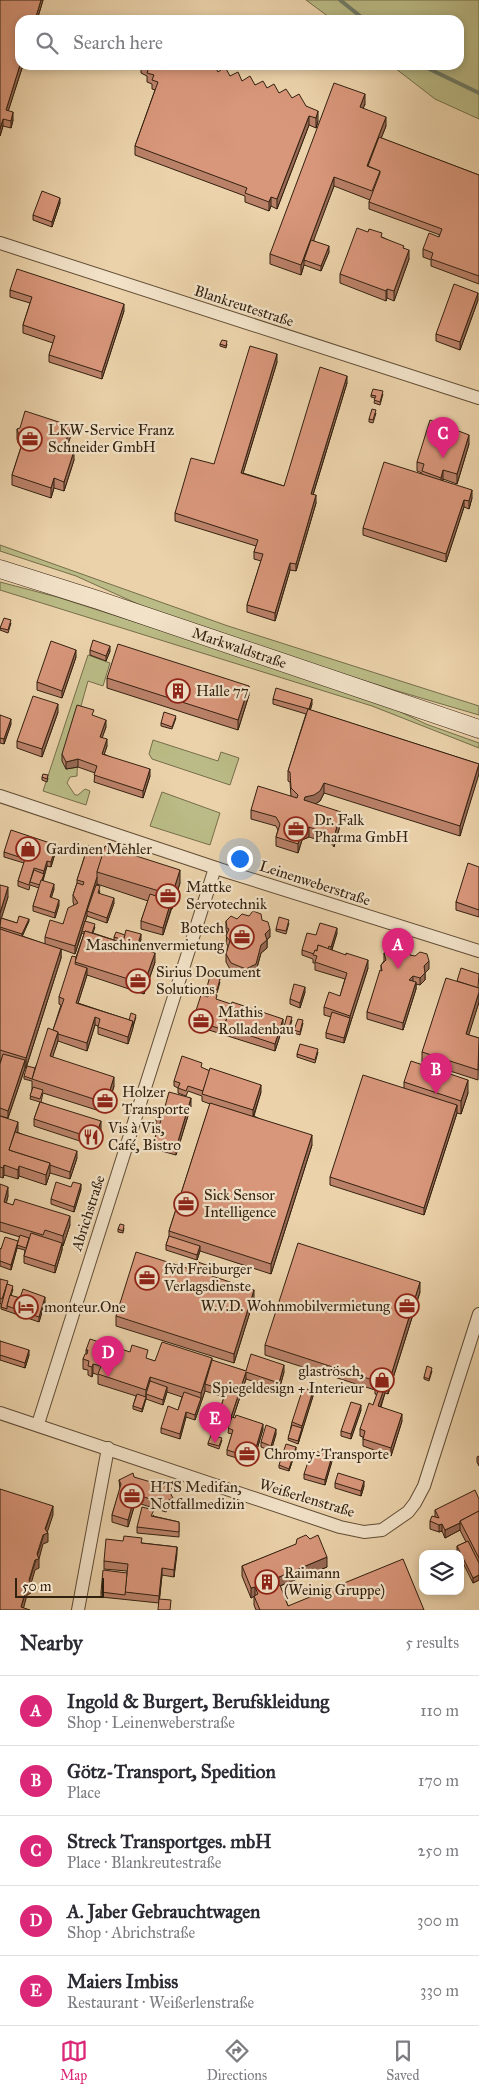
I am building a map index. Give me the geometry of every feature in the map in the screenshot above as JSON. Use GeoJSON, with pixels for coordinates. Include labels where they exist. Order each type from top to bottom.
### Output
{"type":"FeatureCollection","features":[{"type":"Feature","properties":{"kind":"main road","name":"Markwaldstraße"},"geometry":{"type":"LineString","coordinates":[[0,569],[98,600],[479,729]]}},
{"type":"Feature","properties":{"kind":"street","name":"Blankreutestraße"},"geometry":{"type":"LineString","coordinates":[[0,243],[479,398]]}},
{"type":"Feature","properties":{"kind":"street","name":"Leinenweberstraße"},"geometry":{"type":"LineString","coordinates":[[0,796],[215,868],[479,951]]}},
{"type":"Feature","properties":{"kind":"street","name":"Abrichstraße"},"geometry":{"type":"LineString","coordinates":[[38,1424],[215,868]]}},
{"type":"Feature","properties":{"kind":"street","name":"Weißerlenstraße"},"geometry":{"type":"LineString","coordinates":[[0,1413],[38,1424],[340,1527],[364,1532],[382,1530],[408,1512],[424,1486],[479,1314]]}},
{"type":"Feature","properties":{"kind":"street"},"geometry":{"type":"LineString","coordinates":[[78,1610],[108,1448]]}},
{"type":"Feature","properties":{"kind":"green space"},"geometry":{"type":"Polygon","coordinates":[[[306,0],[479,0],[479,119],[435,99],[397,70],[464,70],[464,15],[326,15],[306,0]]]}},
{"type":"Feature","properties":{"kind":"green space"},"geometry":{"type":"Polygon","coordinates":[[[0,545],[228,626],[479,706],[479,715],[192,626],[160,614],[76,576],[0,551],[0,545]]]}},
{"type":"Feature","properties":{"kind":"green space"},"geometry":{"type":"Polygon","coordinates":[[[0,582],[57,597],[367,696],[426,724],[479,743],[479,748],[372,706],[0,590],[0,582]]]}},
{"type":"Feature","properties":{"kind":"green space"},"geometry":{"type":"Polygon","coordinates":[[[88,655],[110,663],[103,686],[88,681],[79,713],[77,776],[70,777],[67,783],[75,795],[78,795],[85,789],[90,791],[86,805],[43,791],[88,655]]]}},
{"type":"Feature","properties":{"kind":"green space"},"geometry":{"type":"Polygon","coordinates":[[[153,740],[218,761],[221,752],[239,758],[230,785],[152,759],[149,754],[153,740]]]}},
{"type":"Feature","properties":{"kind":"green space"},"geometry":{"type":"Polygon","coordinates":[[[162,792],[220,813],[210,845],[150,826],[162,792]]]}},
{"type":"Feature","properties":{"kind":"building"},"geometry":{"type":"Polygon","coordinates":[[[0,0],[41,0],[36,15],[15,15],[15,70],[18,70],[6,110],[13,112],[11,121],[3,119],[0,129],[0,0]]]}},
{"type":"Feature","properties":{"kind":"building"},"geometry":{"type":"Polygon","coordinates":[[[148,70],[217,70],[218,72],[227,70],[230,76],[238,72],[242,81],[250,76],[255,85],[263,81],[267,88],[274,84],[279,93],[286,89],[292,98],[299,94],[306,106],[318,111],[316,118],[309,116],[277,199],[271,197],[269,202],[245,193],[247,188],[135,146],[158,82],[152,80],[154,75],[147,73],[148,70]]]}},
{"type":"Feature","properties":{"kind":"building"},"geometry":{"type":"Polygon","coordinates":[[[334,83],[365,94],[360,107],[386,117],[367,166],[380,171],[372,191],[334,177],[301,265],[270,254],[334,83]]]}},
{"type":"Feature","properties":{"kind":"building"},"geometry":{"type":"Polygon","coordinates":[[[379,137],[479,175],[479,276],[431,259],[433,253],[423,249],[429,233],[439,237],[442,229],[369,202],[380,171],[368,166],[379,137]]]}},
{"type":"Feature","properties":{"kind":"building"},"geometry":{"type":"Polygon","coordinates":[[[42,191],[60,198],[52,222],[33,215],[42,191]]]}},
{"type":"Feature","properties":{"kind":"building"},"geometry":{"type":"Polygon","coordinates":[[[357,228],[368,232],[369,229],[382,233],[381,237],[404,246],[403,248],[409,250],[394,291],[387,289],[386,291],[340,274],[357,228]]]}},
{"type":"Feature","properties":{"kind":"building"},"geometry":{"type":"Polygon","coordinates":[[[311,240],[329,246],[321,266],[304,260],[311,240]]]}},
{"type":"Feature","properties":{"kind":"building"},"geometry":{"type":"Polygon","coordinates":[[[17,269],[124,304],[102,372],[49,355],[55,336],[23,325],[32,297],[10,290],[17,269]]]}},
{"type":"Feature","properties":{"kind":"building"},"geometry":{"type":"Polygon","coordinates":[[[454,284],[478,293],[460,342],[436,334],[454,284]]]}},
{"type":"Feature","properties":{"kind":"building"},"geometry":{"type":"Polygon","coordinates":[[[222,340],[227,341],[226,346],[220,344],[222,340]]]}},
{"type":"Feature","properties":{"kind":"building"},"geometry":{"type":"Polygon","coordinates":[[[250,346],[277,354],[241,473],[284,486],[320,367],[347,376],[311,494],[316,495],[296,564],[290,563],[275,613],[247,605],[263,554],[254,552],[258,540],[175,513],[191,458],[214,464],[250,346]]]}},
{"type":"Feature","properties":{"kind":"building"},"geometry":{"type":"Polygon","coordinates":[[[373,389],[383,391],[380,402],[374,400],[376,396],[371,395],[373,389]]]}},
{"type":"Feature","properties":{"kind":"building"},"geometry":{"type":"Polygon","coordinates":[[[372,409],[376,410],[373,420],[369,419],[372,409]]]}},
{"type":"Feature","properties":{"kind":"building"},"geometry":{"type":"Polygon","coordinates":[[[25,411],[71,426],[64,447],[74,451],[64,482],[54,478],[51,488],[12,475],[25,435],[18,433],[17,429],[20,428],[25,411]]]}},
{"type":"Feature","properties":{"kind":"building"},"geometry":{"type":"Polygon","coordinates":[[[430,420],[469,435],[457,474],[443,470],[441,478],[422,471],[424,464],[417,462],[430,420]]]}},
{"type":"Feature","properties":{"kind":"building"},"geometry":{"type":"Polygon","coordinates":[[[384,462],[472,490],[469,501],[464,500],[446,554],[363,528],[384,462]]]}},
{"type":"Feature","properties":{"kind":"building"},"geometry":{"type":"Polygon","coordinates":[[[4,618],[11,620],[8,630],[0,628],[4,618]]]}},
{"type":"Feature","properties":{"kind":"building"},"geometry":{"type":"Polygon","coordinates":[[[93,640],[110,646],[106,656],[90,650],[93,640]]]}},
{"type":"Feature","properties":{"kind":"building"},"geometry":{"type":"Polygon","coordinates":[[[51,641],[76,650],[62,691],[37,682],[51,641]]]}},
{"type":"Feature","properties":{"kind":"building","name":"Halle 77"},"geometry":{"type":"Polygon","coordinates":[[[118,644],[249,686],[238,720],[107,678],[118,644]]]}},
{"type":"Feature","properties":{"kind":"building"},"geometry":{"type":"Polygon","coordinates":[[[276,688],[312,699],[309,709],[273,699],[276,688]]]}},
{"type":"Feature","properties":{"kind":"building"},"geometry":{"type":"Polygon","coordinates":[[[33,696],[58,704],[42,749],[17,741],[33,696]]]}},
{"type":"Feature","properties":{"kind":"building"},"geometry":{"type":"Polygon","coordinates":[[[77,705],[94,710],[92,715],[106,720],[100,737],[107,739],[102,754],[150,769],[143,791],[94,775],[97,766],[78,759],[66,762],[62,754],[77,705]]]}},
{"type":"Feature","properties":{"kind":"building"},"geometry":{"type":"Polygon","coordinates":[[[308,709],[479,764],[460,826],[324,783],[320,791],[305,797],[304,800],[341,812],[334,837],[309,827],[302,831],[298,844],[276,837],[280,824],[276,817],[251,810],[258,786],[297,798],[298,795],[291,788],[290,772],[288,771],[308,709]]]}},
{"type":"Feature","properties":{"kind":"building"},"geometry":{"type":"Polygon","coordinates":[[[164,712],[176,716],[172,727],[161,723],[164,712]]]}},
{"type":"Feature","properties":{"kind":"building"},"geometry":{"type":"Polygon","coordinates":[[[0,715],[11,719],[4,739],[0,738],[0,715]]]}},
{"type":"Feature","properties":{"kind":"building"},"geometry":{"type":"Polygon","coordinates":[[[43,774],[48,775],[47,779],[42,777],[43,774]]]}},
{"type":"Feature","properties":{"kind":"building"},"geometry":{"type":"Polygon","coordinates":[[[11,830],[56,845],[51,862],[47,861],[44,871],[34,868],[29,885],[18,881],[25,859],[4,852],[11,830]]]}},
{"type":"Feature","properties":{"kind":"building"},"geometry":{"type":"Polygon","coordinates":[[[88,846],[104,852],[75,946],[45,937],[50,920],[63,924],[68,908],[78,903],[73,895],[77,883],[83,885],[84,882],[77,880],[88,846]]]}},
{"type":"Feature","properties":{"kind":"building"},"geometry":{"type":"Polygon","coordinates":[[[105,846],[180,870],[172,895],[97,872],[105,846]]]}},
{"type":"Feature","properties":{"kind":"building"},"geometry":{"type":"Polygon","coordinates":[[[468,863],[479,867],[479,910],[456,902],[468,863]]]}},
{"type":"Feature","properties":{"kind":"building"},"geometry":{"type":"Polygon","coordinates":[[[34,870],[44,874],[40,885],[30,882],[34,870]]]}},
{"type":"Feature","properties":{"kind":"building"},"geometry":{"type":"Polygon","coordinates":[[[41,880],[54,884],[50,897],[59,900],[55,913],[33,906],[41,880]]]}},
{"type":"Feature","properties":{"kind":"building"},"geometry":{"type":"Polygon","coordinates":[[[0,885],[8,887],[0,913],[0,885]]]}},
{"type":"Feature","properties":{"kind":"building"},"geometry":{"type":"Polygon","coordinates":[[[96,885],[100,886],[98,893],[114,898],[107,918],[87,911],[96,885]]]}},
{"type":"Feature","properties":{"kind":"building"},"geometry":{"type":"Polygon","coordinates":[[[150,894],[171,901],[163,928],[141,921],[150,894]]]}},
{"type":"Feature","properties":{"kind":"building"},"geometry":{"type":"Polygon","coordinates":[[[253,911],[261,914],[262,920],[268,922],[270,929],[265,934],[267,940],[261,945],[256,964],[246,969],[231,963],[226,954],[230,941],[226,936],[229,929],[227,928],[226,921],[231,916],[237,919],[242,914],[249,916],[253,911]]]}},
{"type":"Feature","properties":{"kind":"building"},"geometry":{"type":"Polygon","coordinates":[[[19,916],[29,919],[22,934],[0,927],[1,918],[17,923],[19,916]]]}},
{"type":"Feature","properties":{"kind":"building"},"geometry":{"type":"Polygon","coordinates":[[[279,917],[289,920],[286,931],[276,929],[279,917]]]}},
{"type":"Feature","properties":{"kind":"building"},"geometry":{"type":"Polygon","coordinates":[[[85,921],[95,924],[92,933],[82,931],[85,921]]]}},
{"type":"Feature","properties":{"kind":"building"},"geometry":{"type":"Polygon","coordinates":[[[320,923],[337,928],[331,947],[329,946],[328,949],[318,945],[317,951],[315,950],[314,954],[302,950],[307,933],[316,935],[320,923]]]}},
{"type":"Feature","properties":{"kind":"building"},"geometry":{"type":"Polygon","coordinates":[[[0,929],[61,949],[26,1058],[0,1050],[0,929]]]}},
{"type":"Feature","properties":{"kind":"building"},"geometry":{"type":"Polygon","coordinates":[[[126,930],[141,934],[137,947],[123,942],[126,930]]]}},
{"type":"Feature","properties":{"kind":"building"},"geometry":{"type":"Polygon","coordinates":[[[85,931],[155,953],[144,984],[75,962],[85,931]]]}},
{"type":"Feature","properties":{"kind":"building"},"geometry":{"type":"Polygon","coordinates":[[[116,932],[125,935],[123,940],[114,937],[116,932]]]}},
{"type":"Feature","properties":{"kind":"building"},"geometry":{"type":"Polygon","coordinates":[[[318,945],[346,955],[346,953],[368,960],[350,1016],[324,1007],[329,992],[340,996],[347,973],[315,962],[317,956],[313,955],[315,950],[317,951],[318,945]]]}},
{"type":"Feature","properties":{"kind":"building"},"geometry":{"type":"Polygon","coordinates":[[[400,946],[408,948],[410,955],[415,956],[420,952],[427,954],[429,961],[424,966],[425,973],[420,978],[413,976],[409,980],[416,982],[403,1023],[367,1012],[380,970],[382,971],[381,965],[386,960],[384,953],[389,948],[396,950],[400,946]]]}},
{"type":"Feature","properties":{"kind":"building"},"geometry":{"type":"Polygon","coordinates":[[[72,956],[76,957],[75,964],[87,968],[76,1003],[133,1021],[128,1037],[98,1027],[100,1019],[95,1017],[87,1043],[58,1034],[58,1032],[53,1030],[64,999],[59,997],[72,956]]]}},
{"type":"Feature","properties":{"kind":"building"},"geometry":{"type":"Polygon","coordinates":[[[461,968],[479,974],[478,988],[457,981],[461,968]]]}},
{"type":"Feature","properties":{"kind":"building"},"geometry":{"type":"Polygon","coordinates":[[[210,976],[220,979],[217,990],[207,987],[210,976]]]}},
{"type":"Feature","properties":{"kind":"building"},"geometry":{"type":"Polygon","coordinates":[[[446,978],[479,988],[466,1034],[479,1038],[478,1070],[422,1052],[446,978]]]}},
{"type":"Feature","properties":{"kind":"building"},"geometry":{"type":"Polygon","coordinates":[[[294,984],[305,987],[300,1003],[290,999],[294,984]]]}},
{"type":"Feature","properties":{"kind":"building"},"geometry":{"type":"Polygon","coordinates":[[[209,992],[217,995],[216,999],[231,1004],[224,1030],[193,1020],[201,995],[208,997],[209,992]]]}},
{"type":"Feature","properties":{"kind":"building"},"geometry":{"type":"Polygon","coordinates":[[[232,1002],[283,1019],[275,1044],[224,1027],[232,1002]]]}},
{"type":"Feature","properties":{"kind":"building"},"geometry":{"type":"Polygon","coordinates":[[[332,1012],[350,1018],[344,1038],[326,1033],[332,1012]]]}},
{"type":"Feature","properties":{"kind":"building"},"geometry":{"type":"Polygon","coordinates":[[[131,1013],[136,1015],[133,1026],[133,1021],[129,1020],[131,1013]]]}},
{"type":"Feature","properties":{"kind":"building"},"geometry":{"type":"Polygon","coordinates":[[[287,1016],[292,1017],[289,1028],[284,1027],[287,1016]]]}},
{"type":"Feature","properties":{"kind":"building"},"geometry":{"type":"Polygon","coordinates":[[[298,1019],[303,1020],[300,1032],[294,1030],[298,1019]]]}},
{"type":"Feature","properties":{"kind":"building"},"geometry":{"type":"Polygon","coordinates":[[[48,1028],[58,1032],[50,1056],[114,1077],[106,1103],[32,1079],[48,1028]]]}},
{"type":"Feature","properties":{"kind":"building"},"geometry":{"type":"Polygon","coordinates":[[[300,1044],[318,1049],[315,1060],[297,1054],[300,1044]]]}},
{"type":"Feature","properties":{"kind":"building"},"geometry":{"type":"Polygon","coordinates":[[[3,1054],[25,1060],[8,1111],[0,1108],[0,1064],[3,1054]]]}},
{"type":"Feature","properties":{"kind":"building"},"geometry":{"type":"Polygon","coordinates":[[[182,1056],[202,1063],[201,1067],[210,1071],[203,1091],[188,1086],[186,1091],[178,1088],[180,1083],[174,1081],[182,1056]]]}},
{"type":"Feature","properties":{"kind":"building"},"geometry":{"type":"Polygon","coordinates":[[[411,1061],[468,1080],[461,1101],[404,1082],[411,1061]]]}},
{"type":"Feature","properties":{"kind":"building"},"geometry":{"type":"Polygon","coordinates":[[[27,1066],[35,1068],[32,1079],[24,1076],[27,1066]]]}},
{"type":"Feature","properties":{"kind":"building"},"geometry":{"type":"Polygon","coordinates":[[[210,1068],[261,1085],[253,1110],[202,1094],[210,1068]]]}},
{"type":"Feature","properties":{"kind":"building"},"geometry":{"type":"Polygon","coordinates":[[[363,1075],[457,1105],[424,1208],[330,1177],[363,1075]]]}},
{"type":"Feature","properties":{"kind":"building"},"geometry":{"type":"Polygon","coordinates":[[[33,1087],[43,1090],[40,1099],[30,1096],[33,1087]]]}},
{"type":"Feature","properties":{"kind":"building"},"geometry":{"type":"Polygon","coordinates":[[[169,1092],[191,1098],[176,1148],[154,1141],[161,1120],[156,1119],[159,1109],[164,1110],[169,1092]]]}},
{"type":"Feature","properties":{"kind":"building"},"geometry":{"type":"Polygon","coordinates":[[[40,1102],[101,1121],[95,1139],[34,1119],[40,1102]]]}},
{"type":"Feature","properties":{"kind":"building"},"geometry":{"type":"Polygon","coordinates":[[[210,1103],[312,1135],[271,1264],[169,1231],[210,1103]]]}},
{"type":"Feature","properties":{"kind":"building"},"geometry":{"type":"Polygon","coordinates":[[[0,1116],[18,1122],[9,1150],[50,1163],[46,1175],[19,1166],[18,1170],[4,1165],[3,1168],[0,1167],[0,1116]]]}},
{"type":"Feature","properties":{"kind":"building"},"geometry":{"type":"Polygon","coordinates":[[[15,1132],[77,1151],[70,1172],[50,1165],[50,1163],[9,1150],[15,1132]]]}},
{"type":"Feature","properties":{"kind":"building"},"geometry":{"type":"Polygon","coordinates":[[[56,1182],[71,1187],[73,1182],[81,1184],[74,1207],[51,1199],[56,1182]]]}},
{"type":"Feature","properties":{"kind":"building"},"geometry":{"type":"Polygon","coordinates":[[[0,1184],[8,1187],[4,1202],[13,1205],[15,1199],[70,1216],[63,1236],[45,1230],[43,1235],[0,1222],[0,1184]]]}},
{"type":"Feature","properties":{"kind":"building"},"geometry":{"type":"Polygon","coordinates":[[[120,1224],[124,1225],[123,1231],[118,1229],[120,1224]]]}},
{"type":"Feature","properties":{"kind":"building"},"geometry":{"type":"Polygon","coordinates":[[[31,1233],[62,1243],[55,1266],[24,1256],[31,1233]]]}},
{"type":"Feature","properties":{"kind":"building"},"geometry":{"type":"Polygon","coordinates":[[[20,1235],[29,1238],[26,1248],[17,1245],[20,1235]]]}},
{"type":"Feature","properties":{"kind":"building"},"geometry":{"type":"Polygon","coordinates":[[[169,1236],[200,1246],[197,1255],[166,1245],[169,1236]]]}},
{"type":"Feature","properties":{"kind":"building"},"geometry":{"type":"Polygon","coordinates":[[[5,1237],[18,1241],[11,1265],[0,1261],[0,1249],[5,1237]]]}},
{"type":"Feature","properties":{"kind":"building"},"geometry":{"type":"Polygon","coordinates":[[[298,1243],[420,1282],[388,1385],[265,1345],[298,1243]]]}},
{"type":"Feature","properties":{"kind":"building"},"geometry":{"type":"Polygon","coordinates":[[[136,1252],[196,1271],[198,1262],[209,1266],[206,1274],[254,1290],[234,1354],[116,1316],[136,1252]]]}},
{"type":"Feature","properties":{"kind":"building"},"geometry":{"type":"Polygon","coordinates":[[[0,1279],[8,1281],[2,1299],[0,1298],[0,1279]]]}},
{"type":"Feature","properties":{"kind":"building"},"geometry":{"type":"Polygon","coordinates":[[[7,1284],[13,1286],[7,1309],[1,1307],[7,1284]]]}},
{"type":"Feature","properties":{"kind":"building","name":"monteur.One"},"geometry":{"type":"Polygon","coordinates":[[[23,1289],[45,1297],[39,1317],[7,1306],[10,1295],[20,1298],[23,1289]]]}},
{"type":"Feature","properties":{"kind":"building"},"geometry":{"type":"Polygon","coordinates":[[[90,1339],[130,1352],[132,1345],[148,1350],[146,1358],[155,1361],[162,1342],[212,1358],[201,1393],[150,1377],[146,1390],[98,1374],[101,1366],[93,1364],[92,1367],[88,1366],[89,1361],[83,1359],[85,1354],[87,1354],[88,1350],[86,1350],[90,1339]]]}},
{"type":"Feature","properties":{"kind":"building"},"geometry":{"type":"Polygon","coordinates":[[[0,1341],[29,1350],[25,1363],[0,1355],[0,1341]]]}},
{"type":"Feature","properties":{"kind":"building"},"geometry":{"type":"Polygon","coordinates":[[[251,1354],[284,1365],[279,1383],[246,1372],[230,1420],[218,1416],[226,1391],[205,1384],[212,1360],[246,1371],[251,1354]]]}},
{"type":"Feature","properties":{"kind":"building"},"geometry":{"type":"Polygon","coordinates":[[[427,1366],[432,1368],[429,1379],[424,1377],[427,1366]]]}},
{"type":"Feature","properties":{"kind":"building"},"geometry":{"type":"Polygon","coordinates":[[[150,1381],[167,1387],[163,1400],[146,1394],[150,1381]]]}},
{"type":"Feature","properties":{"kind":"building"},"geometry":{"type":"Polygon","coordinates":[[[376,1383],[385,1386],[378,1406],[402,1414],[391,1448],[363,1439],[365,1431],[360,1429],[369,1403],[373,1405],[379,1388],[375,1387],[376,1383]]]}},
{"type":"Feature","properties":{"kind":"building"},"geometry":{"type":"Polygon","coordinates":[[[303,1388],[313,1391],[302,1426],[292,1422],[303,1388]]]}},
{"type":"Feature","properties":{"kind":"building"},"geometry":{"type":"Polygon","coordinates":[[[184,1392],[201,1398],[195,1415],[186,1412],[180,1434],[161,1428],[168,1406],[178,1410],[184,1392]]]}},
{"type":"Feature","properties":{"kind":"building"},"geometry":{"type":"Polygon","coordinates":[[[137,1394],[146,1397],[142,1409],[133,1406],[137,1394]]]}},
{"type":"Feature","properties":{"kind":"building"},"geometry":{"type":"Polygon","coordinates":[[[351,1402],[361,1405],[351,1434],[341,1431],[351,1402]]]}},
{"type":"Feature","properties":{"kind":"building"},"geometry":{"type":"Polygon","coordinates":[[[236,1415],[263,1424],[253,1458],[227,1450],[233,1430],[228,1428],[232,1417],[235,1418],[236,1415]]]}},
{"type":"Feature","properties":{"kind":"building"},"geometry":{"type":"Polygon","coordinates":[[[266,1425],[276,1429],[271,1446],[261,1442],[266,1425]]]}},
{"type":"Feature","properties":{"kind":"building"},"geometry":{"type":"Polygon","coordinates":[[[292,1425],[302,1428],[298,1441],[288,1438],[292,1425]]]}},
{"type":"Feature","properties":{"kind":"building"},"geometry":{"type":"Polygon","coordinates":[[[211,1435],[222,1438],[219,1446],[208,1443],[211,1435]]]}},
{"type":"Feature","properties":{"kind":"building"},"geometry":{"type":"Polygon","coordinates":[[[286,1444],[296,1447],[289,1469],[279,1465],[286,1444]]]}},
{"type":"Feature","properties":{"kind":"building"},"geometry":{"type":"Polygon","coordinates":[[[312,1450],[332,1456],[325,1480],[304,1474],[312,1450]]]}},
{"type":"Feature","properties":{"kind":"building"},"geometry":{"type":"Polygon","coordinates":[[[133,1473],[134,1477],[171,1488],[170,1493],[173,1498],[167,1501],[166,1504],[141,1496],[134,1499],[128,1520],[112,1515],[121,1484],[119,1480],[133,1473]]]}},
{"type":"Feature","properties":{"kind":"building"},"geometry":{"type":"Polygon","coordinates":[[[338,1473],[364,1481],[361,1491],[335,1483],[338,1473]]]}},
{"type":"Feature","properties":{"kind":"building"},"geometry":{"type":"Polygon","coordinates":[[[0,1489],[53,1506],[45,1529],[48,1533],[43,1535],[37,1554],[39,1559],[35,1560],[29,1580],[31,1584],[27,1586],[21,1607],[30,1610],[0,1610],[0,1489]]]}},
{"type":"Feature","properties":{"kind":"building"},"geometry":{"type":"Polygon","coordinates":[[[475,1490],[479,1499],[479,1511],[445,1530],[442,1524],[439,1525],[430,1521],[432,1516],[439,1518],[435,1510],[475,1490]]]}},
{"type":"Feature","properties":{"kind":"building"},"geometry":{"type":"Polygon","coordinates":[[[142,1507],[154,1510],[151,1516],[179,1522],[179,1532],[137,1527],[142,1507]]]}},
{"type":"Feature","properties":{"kind":"building"},"geometry":{"type":"Polygon","coordinates":[[[479,1511],[479,1558],[460,1521],[479,1511]]]}},
{"type":"Feature","properties":{"kind":"building"},"geometry":{"type":"Polygon","coordinates":[[[306,1535],[310,1539],[318,1535],[327,1557],[272,1580],[275,1587],[280,1585],[288,1606],[403,1559],[424,1610],[260,1610],[254,1596],[258,1594],[255,1587],[251,1588],[242,1566],[296,1544],[297,1539],[306,1535]]]}},
{"type":"Feature","properties":{"kind":"building"},"geometry":{"type":"Polygon","coordinates":[[[124,1536],[142,1538],[141,1543],[177,1547],[174,1570],[162,1568],[159,1596],[125,1592],[128,1564],[104,1561],[106,1539],[123,1541],[124,1536]]]}},
{"type":"Feature","properties":{"kind":"building"},"geometry":{"type":"Polygon","coordinates":[[[468,1541],[479,1563],[479,1575],[473,1578],[464,1560],[464,1550],[459,1550],[457,1546],[468,1541]]]}},
{"type":"Feature","properties":{"kind":"building"},"geometry":{"type":"Polygon","coordinates":[[[103,1570],[127,1573],[125,1595],[101,1592],[103,1570]]]}},
{"type":"Feature","properties":{"kind":"building"},"geometry":{"type":"Polygon","coordinates":[[[159,1599],[171,1600],[170,1610],[158,1610],[159,1599]]]}},
{"type":"Feature","properties":{"kind":"waterway"},"geometry":{"type":"LineString","coordinates":[[340,0],[359,15]]}},
{"type":"Feature","properties":{"kind":"waterway"},"geometry":{"type":"LineString","coordinates":[[431,70],[479,93]]}},
{"type":"Feature","properties":{"kind":"place","name":"LKW-Service Franz Schneider GmbH"},"geometry":{"type":"Point","coordinates":[30,439]}},
{"type":"Feature","properties":{"kind":"place","name":"Streck Transportges. mbH"},"geometry":{"type":"Point","coordinates":[443,458]}},
{"type":"Feature","properties":{"kind":"place","name":"Halle 77"},"geometry":{"type":"Point","coordinates":[178,691]}},
{"type":"Feature","properties":{"kind":"place","name":"Dr. Falk Pharma GmbH"},"geometry":{"type":"Point","coordinates":[296,829]}},
{"type":"Feature","properties":{"kind":"place","name":"Gardinen Mehler"},"geometry":{"type":"Point","coordinates":[28,849]}},
{"type":"Feature","properties":{"kind":"place","name":"Mattke Servotechnik"},"geometry":{"type":"Point","coordinates":[168,896]}},
{"type":"Feature","properties":{"kind":"place","name":"Botech Maschinenvermietung"},"geometry":{"type":"Point","coordinates":[242,937]}},
{"type":"Feature","properties":{"kind":"place","name":"Ingold & Burgert, Berufskleidung"},"geometry":{"type":"Point","coordinates":[398,969]}},
{"type":"Feature","properties":{"kind":"place","name":"Sirius Document Solutions"},"geometry":{"type":"Point","coordinates":[138,981]}},
{"type":"Feature","properties":{"kind":"place","name":"Mathis Rolladenbau"},"geometry":{"type":"Point","coordinates":[201,1021]}},
{"type":"Feature","properties":{"kind":"place","name":"Götz-Transport, Spedition"},"geometry":{"type":"Point","coordinates":[436,1094]}},
{"type":"Feature","properties":{"kind":"place","name":"Holzer Transporte"},"geometry":{"type":"Point","coordinates":[105,1101]}},
{"type":"Feature","properties":{"kind":"place","name":"Vis à Vis, Café, Bistro"},"geometry":{"type":"Point","coordinates":[91,1137]}},
{"type":"Feature","properties":{"kind":"place","name":"Sick Sensor Intelligence"},"geometry":{"type":"Point","coordinates":[186,1204]}},
{"type":"Feature","properties":{"kind":"place","name":"fvd Freiburger Verlagsdienste"},"geometry":{"type":"Point","coordinates":[147,1278]}},
{"type":"Feature","properties":{"kind":"place","name":"W.V.D. Wohnmobilvermietung"},"geometry":{"type":"Point","coordinates":[407,1306]}},
{"type":"Feature","properties":{"kind":"place","name":"monteur.One"},"geometry":{"type":"Point","coordinates":[26,1307]}},
{"type":"Feature","properties":{"kind":"place","name":"A. Jaber Gebrauchtwagen"},"geometry":{"type":"Point","coordinates":[108,1377]}},
{"type":"Feature","properties":{"kind":"place","name":"glaströsch, Spiegeldesign + Interieur"},"geometry":{"type":"Point","coordinates":[382,1380]}},
{"type":"Feature","properties":{"kind":"place","name":"Maiers Imbiss"},"geometry":{"type":"Point","coordinates":[215,1443]}},
{"type":"Feature","properties":{"kind":"place","name":"Chromy-Transporte"},"geometry":{"type":"Point","coordinates":[247,1454]}},
{"type":"Feature","properties":{"kind":"place","name":"HTS Medifan, Notfallmedizin"},"geometry":{"type":"Point","coordinates":[132,1496]}},
{"type":"Feature","properties":{"kind":"place","name":"Raimann (Weinig Gruppe)"},"geometry":{"type":"Point","coordinates":[267,1582]}}]}
